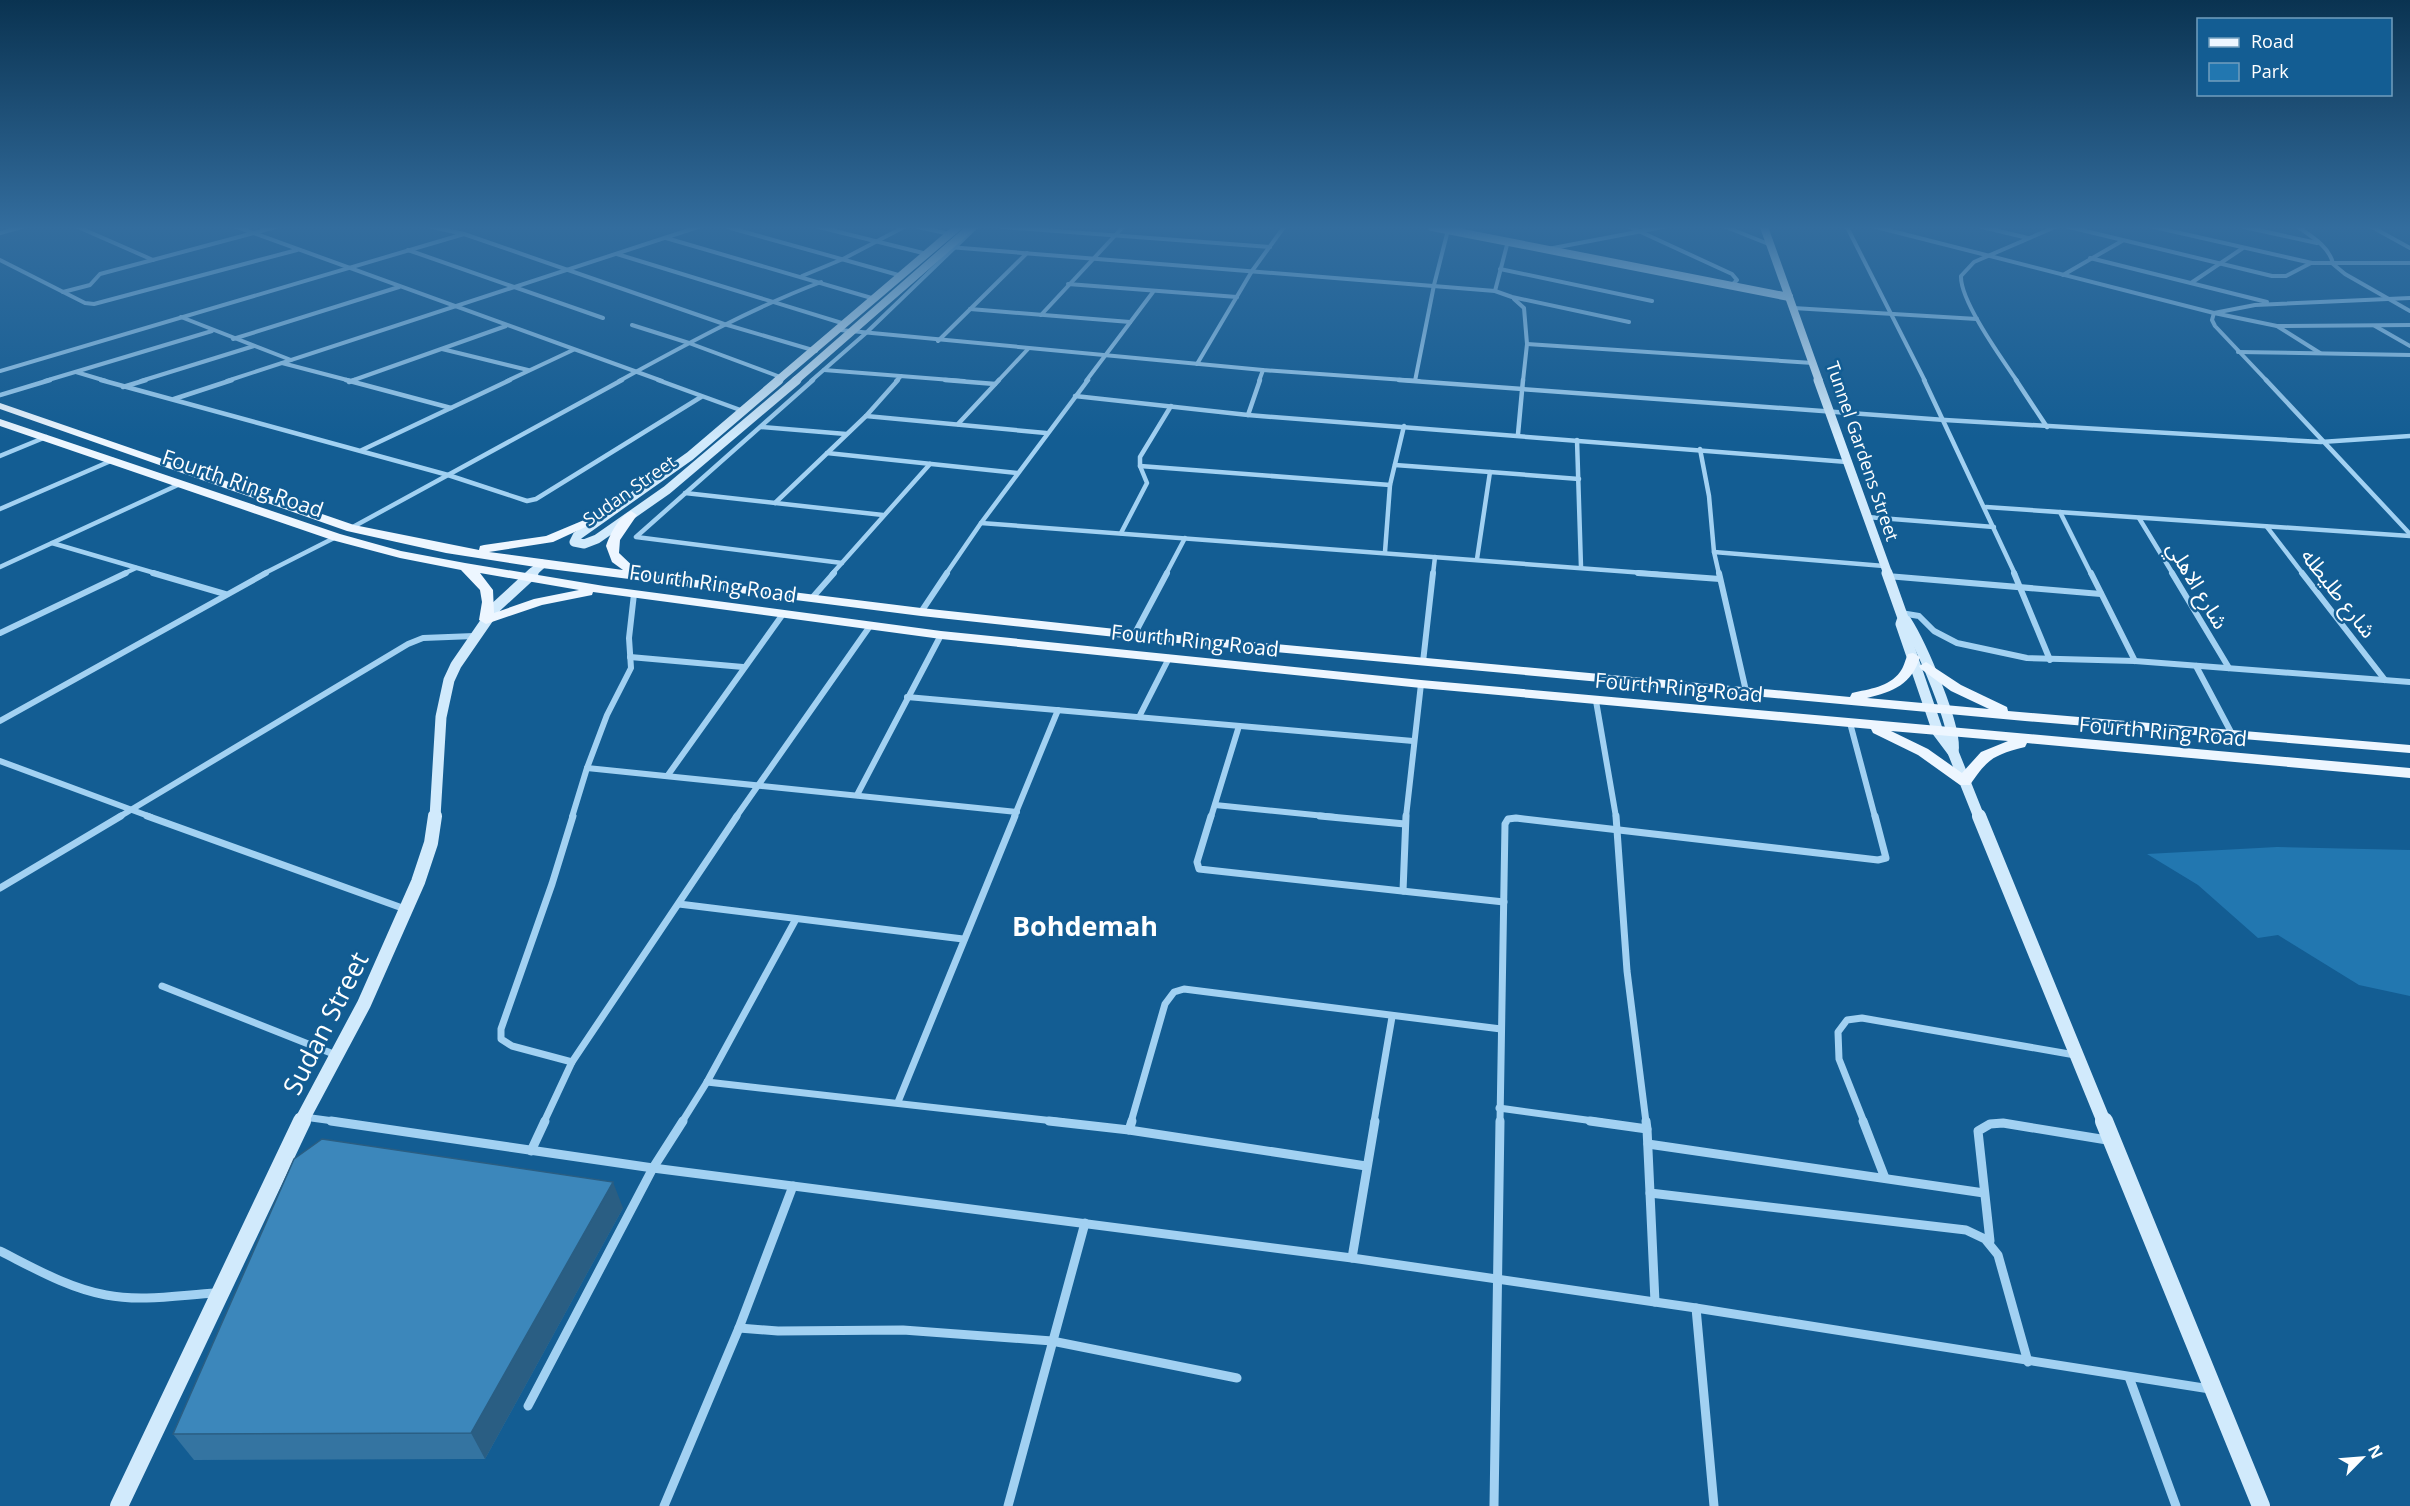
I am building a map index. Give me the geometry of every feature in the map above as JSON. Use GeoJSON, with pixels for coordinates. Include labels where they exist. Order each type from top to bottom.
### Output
{"type":"FeatureCollection","features":[{"type":"Feature","properties":{"kind":"main road","name":"Sudan Street"},"geometry":{"type":"LineString","coordinates":[[875,299],[690,456],[577,536],[574,542],[578,544],[591,542],[631,515],[714,451],[894,297]]}},
{"type":"Feature","properties":{"kind":"main road","name":"Tunnel Gardens Street"},"geometry":{"type":"LineString","coordinates":[[1789,297],[1887,576],[1926,666],[1945,733],[1955,744],[1953,752],[1965,782],[2114,1141],[2261,1506]]}},
{"type":"Feature","properties":{"kind":"main road","name":"Fourth Ring Road"},"geometry":{"type":"LineString","coordinates":[[0,406],[351,528],[455,551],[542,564],[921,612],[1134,635],[2025,717],[2410,749]]}},
{"type":"Feature","properties":{"kind":"main road","name":"Fourth Ring Road"},"geometry":{"type":"LineString","coordinates":[[0,422],[336,537],[400,554],[465,567],[604,590],[941,635],[1271,669],[1945,733],[2410,773]]}},
{"type":"Feature","properties":{"kind":"main road"},"geometry":{"type":"LineString","coordinates":[[455,551],[500,548],[549,539],[612,512]]}},
{"type":"Feature","properties":{"kind":"main road"},"geometry":{"type":"LineString","coordinates":[[631,515],[613,541],[611,549],[614,558],[621,565],[640,575]]}},
{"type":"Feature","properties":{"kind":"main road","name":"Sudan Street"},"geometry":{"type":"LineString","coordinates":[[119,1506],[304,1117],[364,1004],[418,882],[431,843],[435,820],[441,717],[445,695],[456,665],[496,607],[542,564]]}},
{"type":"Feature","properties":{"kind":"main road"},"geometry":{"type":"LineString","coordinates":[[465,567],[484,582],[488,591],[490,602],[486,620]]}},
{"type":"Feature","properties":{"kind":"main road"},"geometry":{"type":"LineString","coordinates":[[486,620],[539,602],[604,590]]}},
{"type":"Feature","properties":{"kind":"main road","name":"Tunnel Gardens Street"},"geometry":{"type":"LineString","coordinates":[[1902,615],[1901,624],[1913,657],[1937,709]]}},
{"type":"Feature","properties":{"kind":"main road"},"geometry":{"type":"LineString","coordinates":[[1271,669],[1276,649]]}},
{"type":"Feature","properties":{"kind":"main road"},"geometry":{"type":"LineString","coordinates":[[1838,700],[1874,693],[1890,687],[1911,670],[1913,657]]}},
{"type":"Feature","properties":{"kind":"main road"},"geometry":{"type":"LineString","coordinates":[[1926,666],[1940,678],[1974,698],[2025,717]]}},
{"type":"Feature","properties":{"kind":"main road"},"geometry":{"type":"LineString","coordinates":[[1854,723],[1881,732],[1923,752],[1965,782],[1971,768],[1990,753],[2015,745],[2046,742]]}},
{"type":"Feature","properties":{"kind":"street"},"geometry":{"type":"LineString","coordinates":[[74,297],[85,303],[102,303],[123,297]]}},
{"type":"Feature","properties":{"kind":"street"},"geometry":{"type":"LineString","coordinates":[[0,372],[248,297]]}},
{"type":"Feature","properties":{"kind":"street"},"geometry":{"type":"LineString","coordinates":[[233,339],[366,297]]}},
{"type":"Feature","properties":{"kind":"street"},"geometry":{"type":"LineString","coordinates":[[428,297],[744,411]]}},
{"type":"Feature","properties":{"kind":"street"},"geometry":{"type":"LineString","coordinates":[[172,400],[485,297]]}},
{"type":"Feature","properties":{"kind":"street"},"geometry":{"type":"LineString","coordinates":[[545,297],[603,318]]}},
{"type":"Feature","properties":{"kind":"street"},"geometry":{"type":"LineString","coordinates":[[648,297],[724,324],[816,351]]}},
{"type":"Feature","properties":{"kind":"street"},"geometry":{"type":"LineString","coordinates":[[754,297],[853,332],[1263,370],[2047,427],[2321,442],[2410,436]]}},
{"type":"Feature","properties":{"kind":"street"},"geometry":{"type":"LineString","coordinates":[[351,528],[724,324],[781,297]]}},
{"type":"Feature","properties":{"kind":"street"},"geometry":{"type":"LineString","coordinates":[[870,297],[875,299]]}},
{"type":"Feature","properties":{"kind":"street"},"geometry":{"type":"LineString","coordinates":[[842,563],[639,539],[637,534],[761,427],[866,333],[902,297]]}},
{"type":"Feature","properties":{"kind":"street"},"geometry":{"type":"LineString","coordinates":[[938,341],[982,297]]}},
{"type":"Feature","properties":{"kind":"street"},"geometry":{"type":"LineString","coordinates":[[1041,315],[1056,297]]}},
{"type":"Feature","properties":{"kind":"street"},"geometry":{"type":"LineString","coordinates":[[921,612],[1017,473],[1149,297]]}},
{"type":"Feature","properties":{"kind":"street"},"geometry":{"type":"LineString","coordinates":[[1197,364],[1237,297]]}},
{"type":"Feature","properties":{"kind":"street"},"geometry":{"type":"LineString","coordinates":[[1415,382],[1432,297]]}},
{"type":"Feature","properties":{"kind":"street"},"geometry":{"type":"LineString","coordinates":[[1512,297],[1524,308],[1527,344],[1518,434]]}},
{"type":"Feature","properties":{"kind":"street"},"geometry":{"type":"LineString","coordinates":[[1513,297],[1629,322]]}},
{"type":"Feature","properties":{"kind":"street"},"geometry":{"type":"LineString","coordinates":[[1639,297],[1652,300]]}},
{"type":"Feature","properties":{"kind":"street"},"geometry":{"type":"LineString","coordinates":[[1882,297],[1945,420],[1986,507],[2050,660]]}},
{"type":"Feature","properties":{"kind":"street"},"geometry":{"type":"LineString","coordinates":[[1966,297],[1977,319],[2047,427]]}},
{"type":"Feature","properties":{"kind":"street"},"geometry":{"type":"LineString","coordinates":[[2152,297],[2277,326],[2410,326]]}},
{"type":"Feature","properties":{"kind":"street"},"geometry":{"type":"LineString","coordinates":[[2248,297],[2275,304]]}},
{"type":"Feature","properties":{"kind":"street"},"geometry":{"type":"LineString","coordinates":[[2387,297],[2410,311]]}},
{"type":"Feature","properties":{"kind":"street"},"geometry":{"type":"LineString","coordinates":[[2214,313],[2238,307],[2275,304],[2410,298]]}},
{"type":"Feature","properties":{"kind":"street"},"geometry":{"type":"LineString","coordinates":[[1793,308],[1977,319]]}},
{"type":"Feature","properties":{"kind":"street"},"geometry":{"type":"LineString","coordinates":[[970,309],[1130,322]]}},
{"type":"Feature","properties":{"kind":"street"},"geometry":{"type":"LineString","coordinates":[[2214,313],[2212,320],[2215,326],[2410,535]]}},
{"type":"Feature","properties":{"kind":"street"},"geometry":{"type":"LineString","coordinates":[[180,317],[291,360]]}},
{"type":"Feature","properties":{"kind":"street"},"geometry":{"type":"LineString","coordinates":[[632,325],[689,343],[783,378]]}},
{"type":"Feature","properties":{"kind":"street"},"geometry":{"type":"LineString","coordinates":[[349,382],[506,326]]}},
{"type":"Feature","properties":{"kind":"street"},"geometry":{"type":"LineString","coordinates":[[2277,326],[2320,354]]}},
{"type":"Feature","properties":{"kind":"street"},"geometry":{"type":"LineString","coordinates":[[2375,326],[2410,346]]}},
{"type":"Feature","properties":{"kind":"street"},"geometry":{"type":"LineString","coordinates":[[0,395],[212,331]]}},
{"type":"Feature","properties":{"kind":"street"},"geometry":{"type":"LineString","coordinates":[[1527,344],[1813,363]]}},
{"type":"Feature","properties":{"kind":"street"},"geometry":{"type":"LineString","coordinates":[[123,387],[255,346]]}},
{"type":"Feature","properties":{"kind":"street"},"geometry":{"type":"LineString","coordinates":[[442,348],[529,370]]}},
{"type":"Feature","properties":{"kind":"street"},"geometry":{"type":"LineString","coordinates":[[958,424],[1028,349]]}},
{"type":"Feature","properties":{"kind":"street"},"geometry":{"type":"LineString","coordinates":[[362,450],[573,350]]}},
{"type":"Feature","properties":{"kind":"street"},"geometry":{"type":"LineString","coordinates":[[2238,352],[2410,356]]}},
{"type":"Feature","properties":{"kind":"street"},"geometry":{"type":"LineString","coordinates":[[282,363],[451,408]]}},
{"type":"Feature","properties":{"kind":"street"},"geometry":{"type":"LineString","coordinates":[[824,370],[995,384]]}},
{"type":"Feature","properties":{"kind":"street"},"geometry":{"type":"LineString","coordinates":[[1248,415],[1263,370]]}},
{"type":"Feature","properties":{"kind":"street"},"geometry":{"type":"LineString","coordinates":[[76,372],[123,387],[362,450],[531,501],[701,397]]}},
{"type":"Feature","properties":{"kind":"street"},"geometry":{"type":"LineString","coordinates":[[775,502],[866,416],[901,376]]}},
{"type":"Feature","properties":{"kind":"street"},"geometry":{"type":"LineString","coordinates":[[1074,396],[1248,415],[1518,434],[1847,462]]}},
{"type":"Feature","properties":{"kind":"street"},"geometry":{"type":"LineString","coordinates":[[1121,533],[1147,483],[1140,466],[1140,458],[1171,406]]}},
{"type":"Feature","properties":{"kind":"street"},"geometry":{"type":"LineString","coordinates":[[866,416],[1046,434]]}},
{"type":"Feature","properties":{"kind":"street"},"geometry":{"type":"LineString","coordinates":[[1385,552],[1390,485],[1404,426]]}},
{"type":"Feature","properties":{"kind":"street"},"geometry":{"type":"LineString","coordinates":[[761,427],[846,434]]}},
{"type":"Feature","properties":{"kind":"street"},"geometry":{"type":"LineString","coordinates":[[0,456],[46,437]]}},
{"type":"Feature","properties":{"kind":"street"},"geometry":{"type":"LineString","coordinates":[[1577,440],[1581,567]]}},
{"type":"Feature","properties":{"kind":"street"},"geometry":{"type":"LineString","coordinates":[[1700,449],[1714,552],[1746,691]]}},
{"type":"Feature","properties":{"kind":"street"},"geometry":{"type":"LineString","coordinates":[[827,453],[1017,473]]}},
{"type":"Feature","properties":{"kind":"street"},"geometry":{"type":"LineString","coordinates":[[0,509],[113,460]]}},
{"type":"Feature","properties":{"kind":"street"},"geometry":{"type":"LineString","coordinates":[[812,598],[883,514],[930,464]]}},
{"type":"Feature","properties":{"kind":"street"},"geometry":{"type":"LineString","coordinates":[[1395,465],[1579,479]]}},
{"type":"Feature","properties":{"kind":"street"},"geometry":{"type":"LineString","coordinates":[[1140,466],[1390,485]]}},
{"type":"Feature","properties":{"kind":"street"},"geometry":{"type":"LineString","coordinates":[[1477,559],[1490,472]]}},
{"type":"Feature","properties":{"kind":"street"},"geometry":{"type":"LineString","coordinates":[[0,567],[180,484]]}},
{"type":"Feature","properties":{"kind":"street"},"geometry":{"type":"LineString","coordinates":[[685,494],[883,514]]}},
{"type":"Feature","properties":{"kind":"street"},"geometry":{"type":"LineString","coordinates":[[1986,507],[2410,535]]}},
{"type":"Feature","properties":{"kind":"street"},"geometry":{"type":"LineString","coordinates":[[2060,512],[2135,661]]}},
{"type":"Feature","properties":{"kind":"street"},"geometry":{"type":"LineString","coordinates":[[1867,517],[1994,526]]}},
{"type":"Feature","properties":{"kind":"street","name":"شارع الاهلي"},"geometry":{"type":"LineString","coordinates":[[2139,518],[2229,668]]}},
{"type":"Feature","properties":{"kind":"street"},"geometry":{"type":"LineString","coordinates":[[981,523],[1720,579]]}},
{"type":"Feature","properties":{"kind":"street"},"geometry":{"type":"LineString","coordinates":[[2400,523],[2410,524]]}},
{"type":"Feature","properties":{"kind":"street","name":"شارع طليطله"},"geometry":{"type":"LineString","coordinates":[[2267,527],[2385,680]]}},
{"type":"Feature","properties":{"kind":"street"},"geometry":{"type":"LineString","coordinates":[[0,721],[225,594],[336,537]]}},
{"type":"Feature","properties":{"kind":"street"},"geometry":{"type":"LineString","coordinates":[[1134,635],[1185,538]]}},
{"type":"Feature","properties":{"kind":"street"},"geometry":{"type":"LineString","coordinates":[[52,543],[225,594]]}},
{"type":"Feature","properties":{"kind":"street"},"geometry":{"type":"LineString","coordinates":[[1714,552],[1884,566]]}},
{"type":"Feature","properties":{"kind":"street"},"geometry":{"type":"LineString","coordinates":[[1423,662],[1435,557]]}},
{"type":"Feature","properties":{"kind":"street"},"geometry":{"type":"LineString","coordinates":[[0,633],[136,568]]}},
{"type":"Feature","properties":{"kind":"street"},"geometry":{"type":"LineString","coordinates":[[1887,576],[2101,594]]}},
{"type":"Feature","properties":{"kind":"street"},"geometry":{"type":"LineString","coordinates":[[572,1062],[512,1046],[501,1040],[501,1029],[552,884],[587,768],[617,691],[631,668],[629,638],[634,594]]}},
{"type":"Feature","properties":{"kind":"street"},"geometry":{"type":"LineString","coordinates":[[668,775],[783,614]]}},
{"type":"Feature","properties":{"kind":"street"},"geometry":{"type":"LineString","coordinates":[[1902,615],[1919,616],[1934,631],[1957,643],[2027,658],[2135,661],[2410,682]]}},
{"type":"Feature","properties":{"kind":"street"},"geometry":{"type":"LineString","coordinates":[[531,1151],[572,1062],[758,785],[870,626]]}},
{"type":"Feature","properties":{"kind":"street"},"geometry":{"type":"LineString","coordinates":[[857,795],[941,635]]}},
{"type":"Feature","properties":{"kind":"street"},"geometry":{"type":"LineString","coordinates":[[0,888],[408,644],[423,638],[474,636]]}},
{"type":"Feature","properties":{"kind":"street"},"geometry":{"type":"LineString","coordinates":[[630,657],[743,667]]}},
{"type":"Feature","properties":{"kind":"street"},"geometry":{"type":"LineString","coordinates":[[1139,717],[1169,658]]}},
{"type":"Feature","properties":{"kind":"street"},"geometry":{"type":"LineString","coordinates":[[2196,666],[2232,734]]}},
{"type":"Feature","properties":{"kind":"street"},"geometry":{"type":"LineString","coordinates":[[1403,891],[1405,824],[1421,684]]}},
{"type":"Feature","properties":{"kind":"street"},"geometry":{"type":"LineString","coordinates":[[907,697],[1413,741]]}},
{"type":"Feature","properties":{"kind":"street"},"geometry":{"type":"LineString","coordinates":[[1596,701],[1618,830],[1627,971],[1647,1129],[1655,1302]]}},
{"type":"Feature","properties":{"kind":"street"},"geometry":{"type":"LineString","coordinates":[[898,1102],[1058,710]]}},
{"type":"Feature","properties":{"kind":"street"},"geometry":{"type":"LineString","coordinates":[[1494,1506],[1504,824],[1508,819],[1878,860],[1887,858],[1854,723]]}},
{"type":"Feature","properties":{"kind":"street"},"geometry":{"type":"LineString","coordinates":[[1239,726],[1197,862],[1199,869],[1504,902]]}},
{"type":"Feature","properties":{"kind":"street"},"geometry":{"type":"LineString","coordinates":[[0,761],[128,810],[406,909]]}},
{"type":"Feature","properties":{"kind":"street"},"geometry":{"type":"LineString","coordinates":[[587,768],[1017,812]]}},
{"type":"Feature","properties":{"kind":"street"},"geometry":{"type":"LineString","coordinates":[[1215,805],[1405,824]]}},
{"type":"Feature","properties":{"kind":"street"},"geometry":{"type":"LineString","coordinates":[[679,904],[963,939]]}},
{"type":"Feature","properties":{"kind":"street"},"geometry":{"type":"LineString","coordinates":[[528,1406],[653,1168],[707,1082],[796,919]]}},
{"type":"Feature","properties":{"kind":"street"},"geometry":{"type":"LineString","coordinates":[[162,986],[337,1055]]}},
{"type":"Feature","properties":{"kind":"street"},"geometry":{"type":"LineString","coordinates":[[1130,1130],[1165,1004],[1174,992],[1184,988],[1392,1017],[1501,1029]]}},
{"type":"Feature","properties":{"kind":"street"},"geometry":{"type":"LineString","coordinates":[[1352,1258],[1392,1017]]}},
{"type":"Feature","properties":{"kind":"street"},"geometry":{"type":"LineString","coordinates":[[1885,1178],[1839,1059],[1838,1032],[1847,1020],[1862,1018],[2078,1056]]}},
{"type":"Feature","properties":{"kind":"street"},"geometry":{"type":"LineString","coordinates":[[707,1082],[1130,1130],[1366,1166]]}},
{"type":"Feature","properties":{"kind":"street"},"geometry":{"type":"LineString","coordinates":[[1499,1108],[1647,1129]]}},
{"type":"Feature","properties":{"kind":"street"},"geometry":{"type":"LineString","coordinates":[[304,1117],[653,1168],[1352,1258],[1696,1308],[2215,1390]]}},
{"type":"Feature","properties":{"kind":"street"},"geometry":{"type":"LineString","coordinates":[[2028,1362],[1998,1255],[1990,1241],[1978,1131],[1990,1124],[2003,1123],[2114,1141]]}},
{"type":"Feature","properties":{"kind":"street"},"geometry":{"type":"LineString","coordinates":[[1647,1144],[1984,1193]]}},
{"type":"Feature","properties":{"kind":"street"},"geometry":{"type":"LineString","coordinates":[[664,1506],[739,1328],[793,1186]]}},
{"type":"Feature","properties":{"kind":"street"},"geometry":{"type":"LineString","coordinates":[[1650,1193],[1966,1230],[1990,1241]]}},
{"type":"Feature","properties":{"kind":"street"},"geometry":{"type":"LineString","coordinates":[[1008,1506],[1085,1223]]}},
{"type":"Feature","properties":{"kind":"street"},"geometry":{"type":"LineString","coordinates":[[0,1251],[93,1293],[132,1297],[219,1292]]}},
{"type":"Feature","properties":{"kind":"street"},"geometry":{"type":"LineString","coordinates":[[1696,1308],[1714,1506]]}},
{"type":"Feature","properties":{"kind":"street"},"geometry":{"type":"LineString","coordinates":[[739,1328],[778,1331],[903,1330],[1052,1341],[1237,1378]]}},
{"type":"Feature","properties":{"kind":"street"},"geometry":{"type":"LineString","coordinates":[[2129,1377],[2176,1506]]}},
{"type":"Feature","properties":{"kind":"green space"},"geometry":{"type":"Polygon","coordinates":[[[2277,847],[2410,850],[2410,996],[2359,985],[2278,935],[2258,938],[2198,885],[2147,854],[2277,847]]]}},
{"type":"Feature","properties":{"kind":"building"},"geometry":{"type":"Polygon","coordinates":[[[322,1139],[613,1182],[471,1433],[173,1434],[294,1159],[322,1139]]]}},
{"type":"Feature","properties":{"kind":"district","name":"Bohdemah"},"geometry":{"type":"Point","coordinates":[1085,925]}}]}
